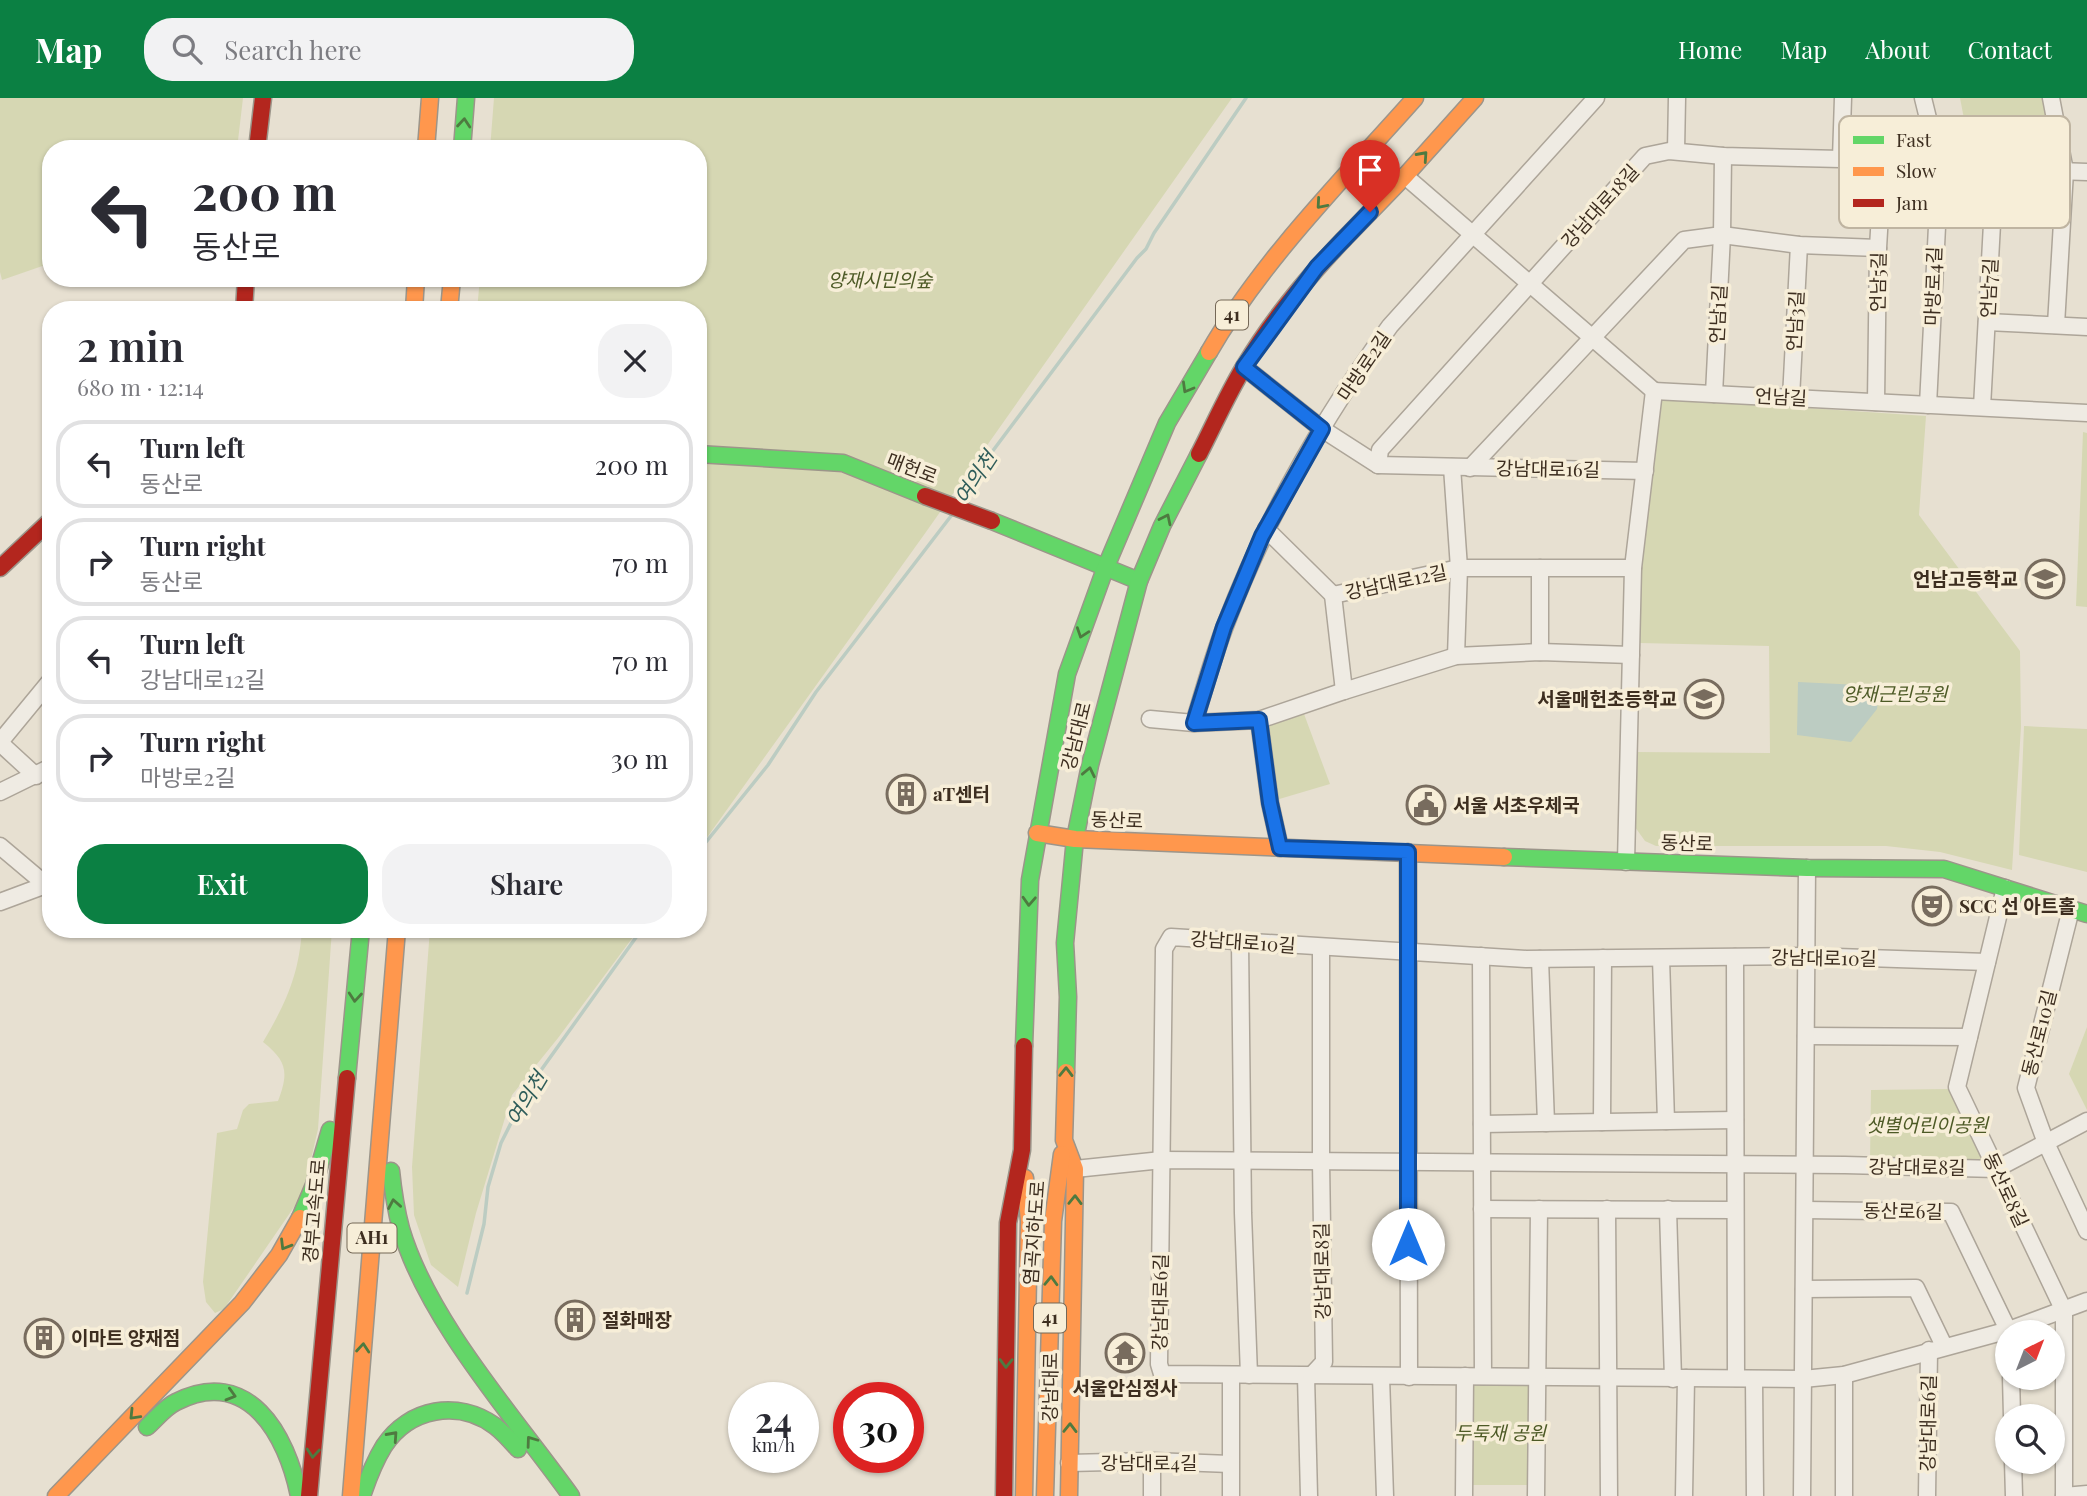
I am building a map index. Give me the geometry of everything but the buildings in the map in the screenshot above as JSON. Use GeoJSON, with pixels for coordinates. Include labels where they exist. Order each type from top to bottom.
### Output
{"type":"FeatureCollection","features":[{"type":"Feature","properties":{"kind":"main road"},"geometry":{"type":"LineString","coordinates":[[258,140],[263,98]]}},
{"type":"Feature","properties":{"kind":"main road"},"geometry":{"type":"LineString","coordinates":[[427,140],[430,98]]}},
{"type":"Feature","properties":{"kind":"main road"},"geometry":{"type":"LineString","coordinates":[[463,140],[466,98]]}},
{"type":"Feature","properties":{"kind":"main road","name":"강남대로"},"geometry":{"type":"LineString","coordinates":[[1004,1496],[1009,1223],[1022,1150],[1030,880],[1067,674],[1105,569],[1167,423],[1215,341],[1238,306],[1300,229],[1415,98]]}},
{"type":"Feature","properties":{"kind":"main road","name":"강남대로"},"geometry":{"type":"LineString","coordinates":[[1069,1496],[1075,1169],[1064,1140],[1068,997],[1065,943],[1075,839],[1090,765],[1139,581],[1162,526],[1244,367],[1317,267],[1405,176],[1475,98]]}},
{"type":"Feature","properties":{"kind":"main road","name":"매헌로"},"geometry":{"type":"LineString","coordinates":[[707,454],[843,463],[1139,581]]}},
{"type":"Feature","properties":{"kind":"main road"},"geometry":{"type":"LineString","coordinates":[[0,568],[42,528]]}},
{"type":"Feature","properties":{"kind":"main road","name":"동산로"},"geometry":{"type":"LineString","coordinates":[[1037,833],[1075,839],[1626,862],[1944,869],[2079,911]]}},
{"type":"Feature","properties":{"kind":"main road","name":"경부고속도로"},"geometry":{"type":"LineString","coordinates":[[309,1496],[360,938]]}},
{"type":"Feature","properties":{"kind":"main road","name":"AH1"},"geometry":{"type":"LineString","coordinates":[[351,1496],[396,938]]}},
{"type":"Feature","properties":{"kind":"main road"},"geometry":{"type":"LineString","coordinates":[[386,1060],[392,1185],[400,1230],[409,1256],[452,1333],[571,1496]]}},
{"type":"Feature","properties":{"kind":"main road"},"geometry":{"type":"LineString","coordinates":[[57,1496],[242,1303],[272,1264],[291,1235],[310,1194],[349,1066]]}},
{"type":"Feature","properties":{"kind":"main road","name":"염곡지하도로"},"geometry":{"type":"LineString","coordinates":[[1045,1496],[1053,1221],[1064,1140]]}},
{"type":"Feature","properties":{"kind":"main road","name":"염곡지하도로"},"geometry":{"type":"LineString","coordinates":[[1022,1150],[1029,1221],[1024,1496]]}},
{"type":"Feature","properties":{"kind":"main road"},"geometry":{"type":"LineString","coordinates":[[139,1434],[167,1408],[188,1396],[213,1391],[238,1396],[260,1410],[280,1436],[292,1462],[299,1496]]}},
{"type":"Feature","properties":{"kind":"main road"},"geometry":{"type":"LineString","coordinates":[[362,1496],[377,1455],[399,1429],[425,1412],[451,1408],[478,1414],[494,1423],[509,1437],[553,1496]]}},
{"type":"Feature","properties":{"kind":"main road"},"geometry":{"type":"LineString","coordinates":[[101,1472],[121,1452]]}},
{"type":"Feature","properties":{"kind":"street","name":"마방로2길"},"geometry":{"type":"LineString","coordinates":[[1194,723],[1224,627],[1266,528],[1322,429],[1367,357],[1390,326],[1596,98]]}},
{"type":"Feature","properties":{"kind":"street"},"geometry":{"type":"LineString","coordinates":[[1675,152],[1677,98]]}},
{"type":"Feature","properties":{"kind":"street"},"geometry":{"type":"LineString","coordinates":[[1842,116],[1843,98]]}},
{"type":"Feature","properties":{"kind":"street"},"geometry":{"type":"LineString","coordinates":[[2051,98],[2055,116]]}},
{"type":"Feature","properties":{"kind":"street","name":"강남대로18길"},"geometry":{"type":"LineString","coordinates":[[1378,465],[1381,450],[1645,156],[1675,152],[1723,156]]}},
{"type":"Feature","properties":{"kind":"street"},"geometry":{"type":"LineString","coordinates":[[1723,156],[1839,159]]}},
{"type":"Feature","properties":{"kind":"street","name":"언남1길"},"geometry":{"type":"LineString","coordinates":[[1714,394],[1723,156]]}},
{"type":"Feature","properties":{"kind":"street"},"geometry":{"type":"LineString","coordinates":[[1405,176],[1654,391],[1633,568],[1626,862]]}},
{"type":"Feature","properties":{"kind":"street","name":"언남5길"},"geometry":{"type":"LineString","coordinates":[[1876,402],[1879,228]]}},
{"type":"Feature","properties":{"kind":"street","name":"마방로4길"},"geometry":{"type":"LineString","coordinates":[[1928,405],[1937,228]]}},
{"type":"Feature","properties":{"kind":"street","name":"언남7길"},"geometry":{"type":"LineString","coordinates":[[1982,407],[1992,228]]}},
{"type":"Feature","properties":{"kind":"street"},"geometry":{"type":"LineString","coordinates":[[2056,325],[2062,228]]}},
{"type":"Feature","properties":{"kind":"street"},"geometry":{"type":"LineString","coordinates":[[1470,468],[1684,240],[1722,234],[1799,245],[1878,248]]}},
{"type":"Feature","properties":{"kind":"street","name":"언남3길"},"geometry":{"type":"LineString","coordinates":[[1791,398],[1799,245]]}},
{"type":"Feature","properties":{"kind":"street"},"geometry":{"type":"LineString","coordinates":[[1987,322],[2087,327]]}},
{"type":"Feature","properties":{"kind":"street"},"geometry":{"type":"LineString","coordinates":[[1244,367],[1322,429],[1378,465]]}},
{"type":"Feature","properties":{"kind":"street","name":"언남길"},"geometry":{"type":"LineString","coordinates":[[1654,391],[2087,413]]}},
{"type":"Feature","properties":{"kind":"street","name":"강남대로16길"},"geometry":{"type":"LineString","coordinates":[[1378,465],[1645,471]]}},
{"type":"Feature","properties":{"kind":"street"},"geometry":{"type":"LineString","coordinates":[[1452,467],[1459,568],[1456,656]]}},
{"type":"Feature","properties":{"kind":"street","name":"강남대로12길"},"geometry":{"type":"LineString","coordinates":[[1266,528],[1333,595],[1344,691]]}},
{"type":"Feature","properties":{"kind":"street"},"geometry":{"type":"LineString","coordinates":[[1459,568],[1633,568]]}},
{"type":"Feature","properties":{"kind":"street","name":"강남대로12길"},"geometry":{"type":"LineString","coordinates":[[1333,595],[1459,568]]}},
{"type":"Feature","properties":{"kind":"street"},"geometry":{"type":"LineString","coordinates":[[1540,568],[1540,652]]}},
{"type":"Feature","properties":{"kind":"street"},"geometry":{"type":"LineString","coordinates":[[1150,719],[1194,723],[1259,720],[1456,656],[1540,652],[1631,655]]}},
{"type":"Feature","properties":{"kind":"street"},"geometry":{"type":"LineString","coordinates":[[36,776],[0,743],[42,691]]}},
{"type":"Feature","properties":{"kind":"street"},"geometry":{"type":"LineString","coordinates":[[1259,720],[1270,803],[1280,848]]}},
{"type":"Feature","properties":{"kind":"street"},"geometry":{"type":"LineString","coordinates":[[0,792],[42,772]]}},
{"type":"Feature","properties":{"kind":"street"},"geometry":{"type":"LineString","coordinates":[[0,846],[42,878]]}},
{"type":"Feature","properties":{"kind":"street"},"geometry":{"type":"LineString","coordinates":[[1408,852],[1409,1377]]}},
{"type":"Feature","properties":{"kind":"street"},"geometry":{"type":"LineString","coordinates":[[1802,1496],[1807,868]]}},
{"type":"Feature","properties":{"kind":"street"},"geometry":{"type":"LineString","coordinates":[[0,902],[42,885]]}},
{"type":"Feature","properties":{"kind":"street","name":"동산로8길"},"geometry":{"type":"LineString","coordinates":[[2005,888],[1957,1087],[2064,1311],[2064,1496],[2087,1494]]}},
{"type":"Feature","properties":{"kind":"street","name":"동산로10길"},"geometry":{"type":"LineString","coordinates":[[2079,911],[2026,1088],[2046,1143],[2087,1231]]}},
{"type":"Feature","properties":{"kind":"street","name":"강남대로10길"},"geometry":{"type":"LineString","coordinates":[[1162,1160],[1164,949],[1171,937],[1540,959],[1807,956],[1987,962]]}},
{"type":"Feature","properties":{"kind":"street"},"geometry":{"type":"LineString","coordinates":[[1240,943],[1242,1161],[1249,1375]]}},
{"type":"Feature","properties":{"kind":"street","name":"강남대로8길"},"geometry":{"type":"LineString","coordinates":[[1308,1376],[1324,1362],[1321,947]]}},
{"type":"Feature","properties":{"kind":"street"},"geometry":{"type":"LineString","coordinates":[[1480,956],[1483,1376]]}},
{"type":"Feature","properties":{"kind":"street"},"geometry":{"type":"LineString","coordinates":[[1735,957],[1736,1378]]}},
{"type":"Feature","properties":{"kind":"street"},"geometry":{"type":"LineString","coordinates":[[1602,1122],[1603,958]]}},
{"type":"Feature","properties":{"kind":"street"},"geometry":{"type":"LineString","coordinates":[[1661,958],[1665,1121]]}},
{"type":"Feature","properties":{"kind":"street"},"geometry":{"type":"LineString","coordinates":[[1540,959],[1546,1123]]}},
{"type":"Feature","properties":{"kind":"street"},"geometry":{"type":"LineString","coordinates":[[1806,1036],[1969,1037]]}},
{"type":"Feature","properties":{"kind":"street"},"geometry":{"type":"LineString","coordinates":[[1482,1124],[1735,1120]]}},
{"type":"Feature","properties":{"kind":"street","name":"강남대로8길"},"geometry":{"type":"LineString","coordinates":[[1075,1169],[1162,1160],[1996,1169],[2087,1121]]}},
{"type":"Feature","properties":{"kind":"street","name":"강남대로6길"},"geometry":{"type":"LineString","coordinates":[[1162,1160],[1161,1374],[1803,1379],[1844,1375],[1936,1348],[1995,1334]]}},
{"type":"Feature","properties":{"kind":"street"},"geometry":{"type":"LineString","coordinates":[[1482,1209],[1735,1210]]}},
{"type":"Feature","properties":{"kind":"street"},"geometry":{"type":"LineString","coordinates":[[1536,1496],[1535,1378],[1539,1209]]}},
{"type":"Feature","properties":{"kind":"street"},"geometry":{"type":"LineString","coordinates":[[1607,1209],[1609,1496]]}},
{"type":"Feature","properties":{"kind":"street"},"geometry":{"type":"LineString","coordinates":[[1668,1209],[1680,1378],[1684,1496]]}},
{"type":"Feature","properties":{"kind":"street","name":"동산로6길"},"geometry":{"type":"LineString","coordinates":[[1805,1210],[1951,1212],[2004,1320]]}},
{"type":"Feature","properties":{"kind":"street"},"geometry":{"type":"LineString","coordinates":[[1804,1289],[1916,1288],[1936,1348]]}},
{"type":"Feature","properties":{"kind":"street","name":"강남대로6길"},"geometry":{"type":"LineString","coordinates":[[2039,1320],[2087,1301]]}},
{"type":"Feature","properties":{"kind":"street","name":"강남대로6길"},"geometry":{"type":"LineString","coordinates":[[1927,1496],[1936,1348]]}},
{"type":"Feature","properties":{"kind":"street"},"geometry":{"type":"LineString","coordinates":[[1231,1375],[1231,1496]]}},
{"type":"Feature","properties":{"kind":"street"},"geometry":{"type":"LineString","coordinates":[[1844,1375],[1844,1496]]}},
{"type":"Feature","properties":{"kind":"street"},"geometry":{"type":"LineString","coordinates":[[1308,1376],[1309,1496]]}},
{"type":"Feature","properties":{"kind":"street"},"geometry":{"type":"LineString","coordinates":[[1464,1496],[1465,1376]]}},
{"type":"Feature","properties":{"kind":"street"},"geometry":{"type":"LineString","coordinates":[[1381,1377],[1385,1496]]}},
{"type":"Feature","properties":{"kind":"street"},"geometry":{"type":"LineString","coordinates":[[1754,1380],[1755,1496]]}},
{"type":"Feature","properties":{"kind":"street"},"geometry":{"type":"LineString","coordinates":[[1152,1461],[1152,1496]]}},
{"type":"Feature","properties":{"kind":"street","name":"강남대로4길"},"geometry":{"type":"LineString","coordinates":[[1069,1463],[1152,1461],[1230,1464]]}},
{"type":"Feature","properties":{"kind":"street"},"geometry":{"type":"LineString","coordinates":[[2013,1474],[2014,1496]]}},
{"type":"Feature","properties":{"kind":"green space"},"geometry":{"type":"Polygon","coordinates":[[[0,98],[243,98],[238,140],[42,140],[42,266],[2,280],[0,98]]]}},
{"type":"Feature","properties":{"kind":"green space","name":"양재시민의숲"},"geometry":{"type":"Polygon","coordinates":[[[494,98],[1232,98],[707,837],[707,301],[478,301],[479,287],[707,287],[707,140],[491,140],[494,98]]]}},
{"type":"Feature","properties":{"kind":"green space"},"geometry":{"type":"Polygon","coordinates":[[[1960,98],[2043,98],[2047,116],[1963,116],[1960,98]]]}},
{"type":"Feature","properties":{"kind":"green space","name":"양재근린공원"},"geometry":{"type":"Polygon","coordinates":[[[1660,398],[1926,416],[1919,515],[2020,651],[2021,727],[2012,870],[1940,852],[1886,846],[1656,846],[1645,841],[1635,827],[1635,752],[1770,753],[1769,646],[1640,643],[1639,578],[1660,398]]]}},
{"type":"Feature","properties":{"kind":"green space"},"geometry":{"type":"Polygon","coordinates":[[[2083,432],[2087,433],[2087,607],[2076,606],[2083,432]]]}},
{"type":"Feature","properties":{"kind":"green space"},"geometry":{"type":"Polygon","coordinates":[[[1304,714],[1330,784],[1276,800],[1264,726],[1304,714]]]}},
{"type":"Feature","properties":{"kind":"green space"},"geometry":{"type":"Polygon","coordinates":[[[2024,726],[2087,729],[2087,872],[2019,855],[2024,726]]]}},
{"type":"Feature","properties":{"kind":"green space"},"geometry":{"type":"Polygon","coordinates":[[[301,938],[331,938],[318,1129],[303,1194],[224,1309],[215,1313],[206,1302],[203,1282],[217,1133],[237,1129],[243,1110],[249,1104],[278,1101],[284,1082],[284,1068],[277,1055],[263,1042],[290,988],[301,938]]]}},
{"type":"Feature","properties":{"kind":"green space"},"geometry":{"type":"Polygon","coordinates":[[[429,938],[632,938],[512,1095],[476,1213],[458,1287],[431,1265],[414,1215],[412,1167],[429,938]]]}},
{"type":"Feature","properties":{"kind":"green space"},"geometry":{"type":"Polygon","coordinates":[[[2087,1027],[2087,1110],[2069,1074],[2087,1027]]]}},
{"type":"Feature","properties":{"kind":"green space","name":"샛별어린이공원"},"geometry":{"type":"Polygon","coordinates":[[[1950,1089],[1985,1161],[1870,1161],[1871,1090],[1950,1089]]]}},
{"type":"Feature","properties":{"kind":"green space","name":"두둑재 공원"},"geometry":{"type":"Polygon","coordinates":[[[1470,1380],[1530,1380],[1530,1485],[1469,1485],[1470,1380]]]}},
{"type":"Feature","properties":{"kind":"shaded area"},"geometry":{"type":"Polygon","coordinates":[[[1798,682],[1880,686],[1877,709],[1851,742],[1797,735],[1798,682]]]}},
{"type":"Feature","properties":{"kind":"waterway","name":"여의천"},"geometry":{"type":"LineString","coordinates":[[961,500],[977,472],[1146,249],[1154,233],[1246,98]]}},
{"type":"Feature","properties":{"kind":"waterway","name":"여의천"},"geometry":{"type":"LineString","coordinates":[[707,841],[768,765],[816,692],[951,516]]}},
{"type":"Feature","properties":{"kind":"waterway","name":"여의천"},"geometry":{"type":"LineString","coordinates":[[467,1293],[484,1224],[488,1187],[501,1143],[529,1087],[636,938]]}},
{"type":"Feature","properties":{"kind":"traffic: fast"},"geometry":{"type":"LineString","coordinates":[[463,140],[466,98]]}},
{"type":"Feature","properties":{"kind":"traffic: fast"},"geometry":{"type":"LineString","coordinates":[[1024,1046],[1030,880],[1067,674],[1105,569],[1167,423],[1209,352]]}},
{"type":"Feature","properties":{"kind":"traffic: fast"},"geometry":{"type":"LineString","coordinates":[[1066,1072],[1068,997],[1065,943],[1075,839],[1090,765],[1139,581],[1162,526],[1199,454]]}},
{"type":"Feature","properties":{"kind":"traffic: fast"},"geometry":{"type":"LineString","coordinates":[[707,455],[843,463],[925,496]]}},
{"type":"Feature","properties":{"kind":"traffic: fast"},"geometry":{"type":"LineString","coordinates":[[992,521],[1139,581]]}},
{"type":"Feature","properties":{"kind":"traffic: fast"},"geometry":{"type":"LineString","coordinates":[[1504,857],[1807,868],[1944,869],[2087,914]]}},
{"type":"Feature","properties":{"kind":"traffic: fast"},"geometry":{"type":"LineString","coordinates":[[347,1078],[360,938]]}},
{"type":"Feature","properties":{"kind":"traffic: fast"},"geometry":{"type":"LineString","coordinates":[[300,1218],[314,1185],[330,1130]]}},
{"type":"Feature","properties":{"kind":"traffic: fast"},"geometry":{"type":"LineString","coordinates":[[391,1171],[401,1229],[431,1299],[475,1368],[571,1496]]}},
{"type":"Feature","properties":{"kind":"traffic: fast"},"geometry":{"type":"LineString","coordinates":[[147,1427],[172,1404],[201,1393],[224,1392],[243,1399],[260,1412],[274,1430],[285,1450],[299,1496]]}},
{"type":"Feature","properties":{"kind":"traffic: fast"},"geometry":{"type":"LineString","coordinates":[[362,1496],[384,1446],[394,1433],[420,1416],[450,1410],[466,1412],[495,1426],[518,1449]]}},
{"type":"Feature","properties":{"kind":"traffic: slow"},"geometry":{"type":"LineString","coordinates":[[427,140],[430,98]]}},
{"type":"Feature","properties":{"kind":"traffic: slow"},"geometry":{"type":"LineString","coordinates":[[1209,352],[1230,318],[1279,252],[1415,98]]}},
{"type":"Feature","properties":{"kind":"traffic: slow"},"geometry":{"type":"LineString","coordinates":[[1343,240],[1475,98]]}},
{"type":"Feature","properties":{"kind":"traffic: slow"},"geometry":{"type":"LineString","coordinates":[[415,287],[415,301]]}},
{"type":"Feature","properties":{"kind":"traffic: slow"},"geometry":{"type":"LineString","coordinates":[[450,301],[451,287]]}},
{"type":"Feature","properties":{"kind":"traffic: slow"},"geometry":{"type":"LineString","coordinates":[[1037,833],[1075,839],[1504,857]]}},
{"type":"Feature","properties":{"kind":"traffic: slow"},"geometry":{"type":"LineString","coordinates":[[351,1496],[396,938]]}},
{"type":"Feature","properties":{"kind":"traffic: slow"},"geometry":{"type":"LineString","coordinates":[[1066,1072],[1064,1140],[1075,1169],[1069,1496]]}},
{"type":"Feature","properties":{"kind":"traffic: slow"},"geometry":{"type":"LineString","coordinates":[[1045,1496],[1053,1221],[1062,1154]]}},
{"type":"Feature","properties":{"kind":"traffic: slow"},"geometry":{"type":"LineString","coordinates":[[1024,1496],[1029,1221],[1025,1178]]}},
{"type":"Feature","properties":{"kind":"traffic: slow"},"geometry":{"type":"LineString","coordinates":[[56,1496],[242,1303],[279,1255],[300,1218]]}},
{"type":"Feature","properties":{"kind":"traffic: jam"},"geometry":{"type":"LineString","coordinates":[[258,140],[263,98]]}},
{"type":"Feature","properties":{"kind":"traffic: jam"},"geometry":{"type":"LineString","coordinates":[[1199,454],[1254,350],[1277,317],[1343,240]]}},
{"type":"Feature","properties":{"kind":"traffic: jam"},"geometry":{"type":"LineString","coordinates":[[245,287],[245,301]]}},
{"type":"Feature","properties":{"kind":"traffic: jam"},"geometry":{"type":"LineString","coordinates":[[925,496],[992,521]]}},
{"type":"Feature","properties":{"kind":"traffic: jam"},"geometry":{"type":"LineString","coordinates":[[0,568],[42,528]]}},
{"type":"Feature","properties":{"kind":"traffic: jam"},"geometry":{"type":"LineString","coordinates":[[1004,1496],[1008,1223],[1022,1150],[1024,1046]]}},
{"type":"Feature","properties":{"kind":"traffic: jam"},"geometry":{"type":"LineString","coordinates":[[309,1496],[347,1078]]}},
{"type":"Feature","properties":{"kind":"place","name":"언남고등학교"},"geometry":{"type":"Point","coordinates":[2045,579]}},
{"type":"Feature","properties":{"kind":"place","name":"서울매헌초등학교"},"geometry":{"type":"Point","coordinates":[1704,699]}},
{"type":"Feature","properties":{"kind":"place","name":"aT센터"},"geometry":{"type":"Point","coordinates":[906,794]}},
{"type":"Feature","properties":{"kind":"place","name":"서울 서초우체국"},"geometry":{"type":"Point","coordinates":[1426,805]}},
{"type":"Feature","properties":{"kind":"place","name":"SCC 선 아트홀"},"geometry":{"type":"Point","coordinates":[1932,906]}},
{"type":"Feature","properties":{"kind":"place","name":"절화매장"},"geometry":{"type":"Point","coordinates":[575,1320]}},
{"type":"Feature","properties":{"kind":"place","name":"이마트 양재점"},"geometry":{"type":"Point","coordinates":[44,1338]}},
{"type":"Feature","properties":{"kind":"place","name":"서울안심정사"},"geometry":{"type":"Point","coordinates":[1125,1353]}},
{"type":"Feature","properties":{"kind":"route"},"geometry":{"type":"LineString","coordinates":[[1370,212],[1317,267],[1244,367],[1322,429],[1262,536],[1224,627],[1194,723],[1259,720],[1270,803],[1280,848],[1408,852],[1408,1244]]}}]}
